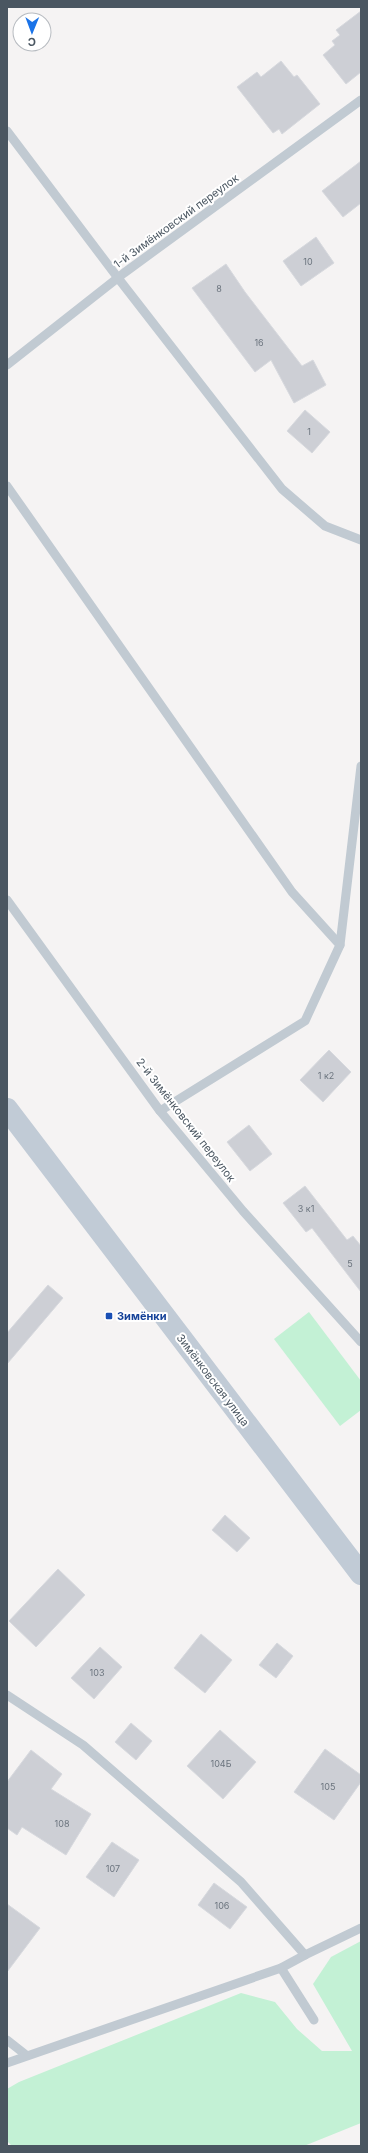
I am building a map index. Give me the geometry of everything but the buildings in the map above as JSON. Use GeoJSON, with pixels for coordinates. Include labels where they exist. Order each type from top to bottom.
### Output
{"type":"FeatureCollection","features":[{"type":"Feature","properties":{"kind":"main road","name":"Зимёнковская улица"},"geometry":{"type":"LineString","coordinates":[[7,1109],[361,1574]]}},
{"type":"Feature","properties":{"kind":"lane","name":"1-й Зимёнковский переулок"},"geometry":{"type":"LineString","coordinates":[[7,365],[118,278],[361,100]]}},
{"type":"Feature","properties":{"kind":"lane"},"geometry":{"type":"LineString","coordinates":[[7,131],[118,278],[282,489],[325,526],[361,540]]}},
{"type":"Feature","properties":{"kind":"lane"},"geometry":{"type":"LineString","coordinates":[[7,486],[292,892],[340,945]]}},
{"type":"Feature","properties":{"kind":"lane"},"geometry":{"type":"LineString","coordinates":[[160,1111],[305,1021],[340,945],[361,766]]}},
{"type":"Feature","properties":{"kind":"lane","name":"2-й Зимёнковский переулок"},"geometry":{"type":"LineString","coordinates":[[7,900],[160,1111],[243,1211],[360,1340]]}},
{"type":"Feature","properties":{"kind":"lane"},"geometry":{"type":"LineString","coordinates":[[7,1695],[83,1745],[241,1882],[305,1955]]}},
{"type":"Feature","properties":{"kind":"lane"},"geometry":{"type":"LineString","coordinates":[[7,2063],[281,1968],[361,1928]]}},
{"type":"Feature","properties":{"kind":"lane"},"geometry":{"type":"LineString","coordinates":[[281,1968],[314,2020]]}},
{"type":"Feature","properties":{"kind":"lane"},"geometry":{"type":"LineString","coordinates":[[7,2040],[26,2056]]}},
{"type":"Feature","properties":{"kind":"green space"},"geometry":{"type":"Polygon","coordinates":[[[309,1312],[361,1381],[361,1410],[340,1426],[274,1339],[309,1312]]]}},
{"type":"Feature","properties":{"kind":"green space"},"geometry":{"type":"Polygon","coordinates":[[[361,1941],[361,2123],[304,2146],[12,2146],[7,2141],[7,2089],[19,2082],[241,1993],[275,2002],[297,2029],[322,2051],[352,2051],[313,1984],[331,1957],[361,1941]]]}},
{"type":"Feature","properties":{"kind":"place","name":"Зимёнки"},"geometry":{"type":"Point","coordinates":[109,1316]}}]}
